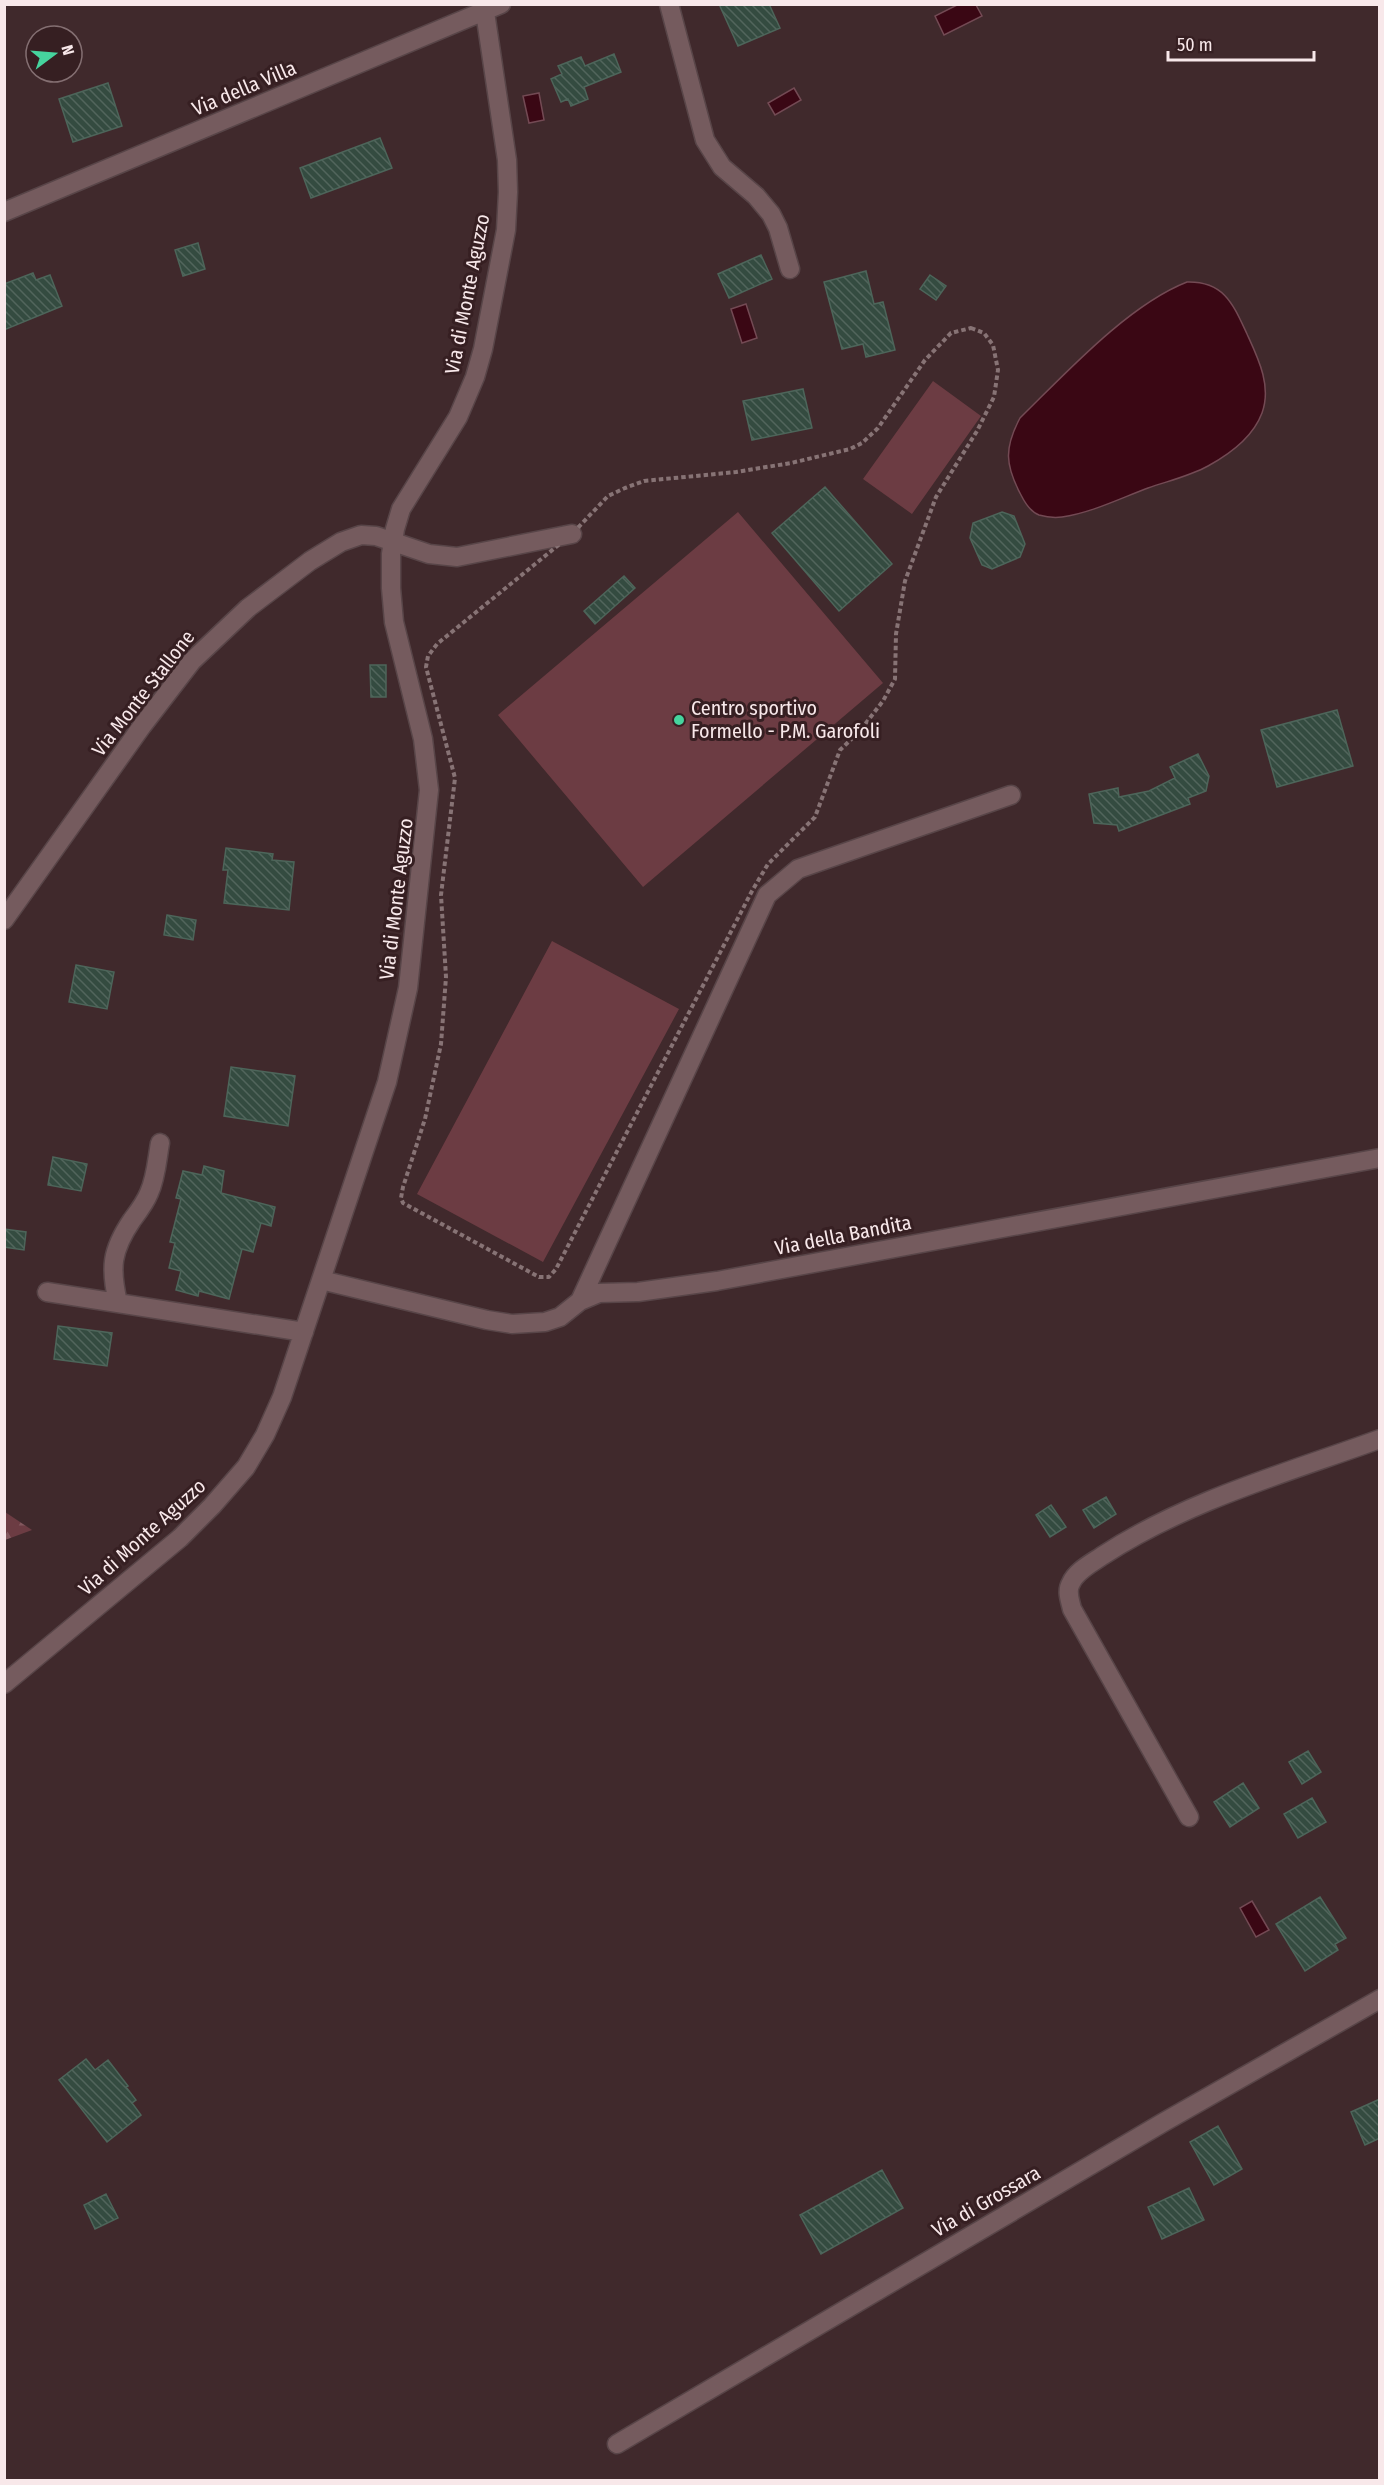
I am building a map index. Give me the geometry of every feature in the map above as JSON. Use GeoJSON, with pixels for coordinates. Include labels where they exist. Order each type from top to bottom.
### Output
{"type":"FeatureCollection","features":[{"type":"Feature","properties":{"kind":"street"},"geometry":{"type":"LineString","coordinates":[[669,4],[705,140],[722,167],[756,195],[771,214],[778,228],[790,268]]}},
{"type":"Feature","properties":{"kind":"street","name":"Via della Villa"},"geometry":{"type":"LineString","coordinates":[[4,212],[491,7]]}},
{"type":"Feature","properties":{"kind":"street","name":"Via di Monte Aguzzo"},"geometry":{"type":"LineString","coordinates":[[4,1684],[180,1538],[239,1477],[272,1422],[372,1130],[398,1042],[408,988],[428,815],[427,762],[394,622],[391,577],[393,542],[401,509],[455,423],[475,377],[483,349],[506,230],[507,160],[491,7]]}},
{"type":"Feature","properties":{"kind":"street","name":"Via Monte Stallone"},"geometry":{"type":"LineString","coordinates":[[4,920],[192,661],[215,637],[273,588],[341,542],[357,536],[366,535],[429,554],[457,557],[572,534]]}},
{"type":"Feature","properties":{"kind":"street"},"geometry":{"type":"LineString","coordinates":[[580,1301],[767,895],[798,869],[1011,795]]}},
{"type":"Feature","properties":{"kind":"street"},"geometry":{"type":"LineString","coordinates":[[118,1304],[112,1276],[114,1256],[122,1235],[151,1191],[160,1143]]}},
{"type":"Feature","properties":{"kind":"street","name":"Via della Bandita"},"geometry":{"type":"LineString","coordinates":[[321,1280],[487,1320],[512,1324],[545,1322],[553,1320],[580,1301],[599,1293],[638,1292],[717,1281],[1380,1158]]}},
{"type":"Feature","properties":{"kind":"street"},"geometry":{"type":"LineString","coordinates":[[47,1292],[304,1332]]}},
{"type":"Feature","properties":{"kind":"street"},"geometry":{"type":"LineString","coordinates":[[1189,1817],[1072,1609],[1068,1591],[1071,1581],[1112,1550],[1169,1519],[1380,1439]]}},
{"type":"Feature","properties":{"kind":"street","name":"Via di Grossara"},"geometry":{"type":"LineString","coordinates":[[617,2444],[1143,2134],[1378,2003]]}},
{"type":"Feature","properties":{"kind":"path"},"geometry":{"type":"LineString","coordinates":[[971,328],[984,333],[993,345],[998,370],[994,397],[977,431],[936,497],[905,581],[896,634],[896,679],[883,701],[859,732],[840,750],[814,817],[768,864],[556,1269],[549,1277],[539,1277],[403,1203],[401,1198],[425,1119],[441,1044],[446,977],[441,895],[455,778],[426,667],[429,656],[437,644],[572,534],[608,496],[644,481],[769,467],[850,449],[871,437],[925,360],[951,333],[971,328]]}},
{"type":"Feature","properties":{"kind":"green space"},"geometry":{"type":"Polygon","coordinates":[[[933,381],[981,416],[912,514],[863,479],[933,381]]]}},
{"type":"Feature","properties":{"kind":"green space"},"geometry":{"type":"Polygon","coordinates":[[[738,512],[883,683],[643,887],[498,715],[738,512]]]}},
{"type":"Feature","properties":{"kind":"green space"},"geometry":{"type":"Polygon","coordinates":[[[552,941],[679,1009],[543,1262],[417,1194],[552,941]]]}},
{"type":"Feature","properties":{"kind":"green space"},"geometry":{"type":"Polygon","coordinates":[[[5,1512],[32,1530],[5,1540],[5,1512]]]}},
{"type":"Feature","properties":{"kind":"shaded area"},"geometry":{"type":"Polygon","coordinates":[[[957,5],[976,5],[982,16],[944,35],[935,16],[957,5]]]}},
{"type":"Feature","properties":{"kind":"shaded area"},"geometry":{"type":"Polygon","coordinates":[[[794,88],[801,100],[775,115],[768,103],[794,88]]]}},
{"type":"Feature","properties":{"kind":"shaded area"},"geometry":{"type":"Polygon","coordinates":[[[539,93],[544,120],[529,123],[523,96],[539,93]]]}},
{"type":"Feature","properties":{"kind":"shaded area"},"geometry":{"type":"Polygon","coordinates":[[[1187,282],[1210,285],[1226,296],[1251,343],[1265,382],[1265,403],[1253,430],[1232,450],[1194,473],[1073,515],[1056,517],[1036,514],[1023,498],[1009,465],[1011,438],[1020,418],[1098,342],[1120,324],[1142,307],[1187,282]]]}},
{"type":"Feature","properties":{"kind":"shaded area"},"geometry":{"type":"Polygon","coordinates":[[[746,304],[757,338],[742,343],[731,309],[746,304]]]}},
{"type":"Feature","properties":{"kind":"shaded area"},"geometry":{"type":"Polygon","coordinates":[[[1252,1901],[1269,1930],[1256,1937],[1240,1908],[1252,1901]]]}},
{"type":"Feature","properties":{"kind":"building"},"geometry":{"type":"Polygon","coordinates":[[[719,4],[769,4],[780,28],[738,46],[719,4]]]}},
{"type":"Feature","properties":{"kind":"building"},"geometry":{"type":"Polygon","coordinates":[[[614,54],[621,72],[584,87],[588,99],[571,106],[568,99],[561,102],[551,79],[562,74],[558,66],[581,57],[585,66],[614,54]]]}},
{"type":"Feature","properties":{"kind":"building"},"geometry":{"type":"Polygon","coordinates":[[[108,83],[122,126],[73,142],[59,99],[108,83]]]}},
{"type":"Feature","properties":{"kind":"building"},"geometry":{"type":"Polygon","coordinates":[[[380,138],[392,168],[311,198],[300,168],[380,138]]]}},
{"type":"Feature","properties":{"kind":"building"},"geometry":{"type":"Polygon","coordinates":[[[198,243],[205,269],[183,276],[175,250],[198,243]]]}},
{"type":"Feature","properties":{"kind":"building"},"geometry":{"type":"Polygon","coordinates":[[[761,255],[772,279],[729,298],[718,274],[761,255]]]}},
{"type":"Feature","properties":{"kind":"building"},"geometry":{"type":"Polygon","coordinates":[[[866,271],[874,304],[883,302],[895,350],[866,357],[863,344],[842,349],[824,282],[866,271]]]}},
{"type":"Feature","properties":{"kind":"building"},"geometry":{"type":"Polygon","coordinates":[[[33,273],[36,280],[50,275],[62,306],[4,330],[4,284],[33,273]]]}},
{"type":"Feature","properties":{"kind":"building"},"geometry":{"type":"Polygon","coordinates":[[[930,275],[946,286],[936,300],[920,289],[930,275]]]}},
{"type":"Feature","properties":{"kind":"building"},"geometry":{"type":"Polygon","coordinates":[[[803,389],[812,428],[752,440],[743,401],[803,389]]]}},
{"type":"Feature","properties":{"kind":"building"},"geometry":{"type":"Polygon","coordinates":[[[825,487],[892,564],[839,611],[772,533],[825,487]]]}},
{"type":"Feature","properties":{"kind":"building"},"geometry":{"type":"Polygon","coordinates":[[[1002,512],[1014,516],[1025,544],[1020,557],[992,569],[982,565],[970,538],[973,523],[1002,512]]]}},
{"type":"Feature","properties":{"kind":"building"},"geometry":{"type":"Polygon","coordinates":[[[624,576],[635,588],[595,624],[584,611],[624,576]]]}},
{"type":"Feature","properties":{"kind":"building"},"geometry":{"type":"Polygon","coordinates":[[[370,665],[386,665],[386,697],[371,697],[370,665]]]}},
{"type":"Feature","properties":{"kind":"building"},"geometry":{"type":"Polygon","coordinates":[[[1337,710],[1353,766],[1277,787],[1261,730],[1337,710]]]}},
{"type":"Feature","properties":{"kind":"building"},"geometry":{"type":"Polygon","coordinates":[[[1198,754],[1209,776],[1206,791],[1188,798],[1190,804],[1119,831],[1117,825],[1094,823],[1089,794],[1118,788],[1119,797],[1149,791],[1175,778],[1170,767],[1198,754]]]}},
{"type":"Feature","properties":{"kind":"building"},"geometry":{"type":"Polygon","coordinates":[[[226,848],[273,854],[272,860],[294,862],[289,910],[224,903],[228,870],[223,870],[226,848]]]}},
{"type":"Feature","properties":{"kind":"building"},"geometry":{"type":"Polygon","coordinates":[[[167,915],[196,920],[193,940],[164,935],[167,915]]]}},
{"type":"Feature","properties":{"kind":"building"},"geometry":{"type":"Polygon","coordinates":[[[76,965],[114,972],[107,1009],[69,1002],[76,965]]]}},
{"type":"Feature","properties":{"kind":"building"},"geometry":{"type":"Polygon","coordinates":[[[231,1067],[295,1076],[288,1126],[224,1116],[231,1067]]]}},
{"type":"Feature","properties":{"kind":"building"},"geometry":{"type":"Polygon","coordinates":[[[53,1157],[87,1164],[81,1191],[48,1185],[53,1157]]]}},
{"type":"Feature","properties":{"kind":"building"},"geometry":{"type":"Polygon","coordinates":[[[204,1166],[224,1171],[221,1193],[275,1207],[271,1226],[261,1223],[253,1252],[242,1249],[229,1299],[199,1291],[198,1296],[176,1290],[181,1271],[169,1268],[175,1243],[170,1242],[181,1199],[176,1198],[183,1171],[202,1175],[204,1166]]]}},
{"type":"Feature","properties":{"kind":"building"},"geometry":{"type":"Polygon","coordinates":[[[4,1229],[26,1232],[24,1250],[4,1247],[4,1229]]]}},
{"type":"Feature","properties":{"kind":"building"},"geometry":{"type":"Polygon","coordinates":[[[58,1326],[112,1333],[107,1366],[54,1359],[58,1326]]]}},
{"type":"Feature","properties":{"kind":"building"},"geometry":{"type":"Polygon","coordinates":[[[1106,1497],[1116,1514],[1094,1528],[1083,1510],[1106,1497]]]}},
{"type":"Feature","properties":{"kind":"building"},"geometry":{"type":"Polygon","coordinates":[[[1051,1505],[1066,1527],[1050,1537],[1036,1515],[1051,1505]]]}},
{"type":"Feature","properties":{"kind":"building"},"geometry":{"type":"Polygon","coordinates":[[[1308,1751],[1321,1772],[1302,1784],[1289,1762],[1308,1751]]]}},
{"type":"Feature","properties":{"kind":"building"},"geometry":{"type":"Polygon","coordinates":[[[1243,1783],[1259,1808],[1230,1827],[1214,1802],[1243,1783]]]}},
{"type":"Feature","properties":{"kind":"building"},"geometry":{"type":"Polygon","coordinates":[[[1312,1798],[1326,1822],[1298,1838],[1284,1814],[1312,1798]]]}},
{"type":"Feature","properties":{"kind":"building"},"geometry":{"type":"Polygon","coordinates":[[[1320,1897],[1346,1938],[1335,1944],[1338,1950],[1305,1971],[1276,1924],[1320,1897]]]}},
{"type":"Feature","properties":{"kind":"building"},"geometry":{"type":"Polygon","coordinates":[[[86,2059],[95,2070],[108,2060],[128,2086],[126,2087],[136,2100],[132,2103],[141,2115],[107,2142],[59,2080],[86,2059]]]}},
{"type":"Feature","properties":{"kind":"building"},"geometry":{"type":"Polygon","coordinates":[[[1380,2099],[1380,2138],[1365,2145],[1351,2112],[1380,2099]]]}},
{"type":"Feature","properties":{"kind":"building"},"geometry":{"type":"Polygon","coordinates":[[[1218,2126],[1242,2169],[1214,2185],[1190,2142],[1218,2126]]]}},
{"type":"Feature","properties":{"kind":"building"},"geometry":{"type":"Polygon","coordinates":[[[882,2170],[903,2208],[821,2254],[800,2215],[882,2170]]]}},
{"type":"Feature","properties":{"kind":"building"},"geometry":{"type":"Polygon","coordinates":[[[1189,2188],[1204,2220],[1162,2239],[1148,2207],[1189,2188]]]}},
{"type":"Feature","properties":{"kind":"building"},"geometry":{"type":"Polygon","coordinates":[[[106,2194],[118,2218],[95,2229],[84,2205],[106,2194]]]}},
{"type":"Feature","properties":{"kind":"place","name":"Centro sportivo Formello - P.M. Garofoli"},"geometry":{"type":"Point","coordinates":[679,720]}}]}
